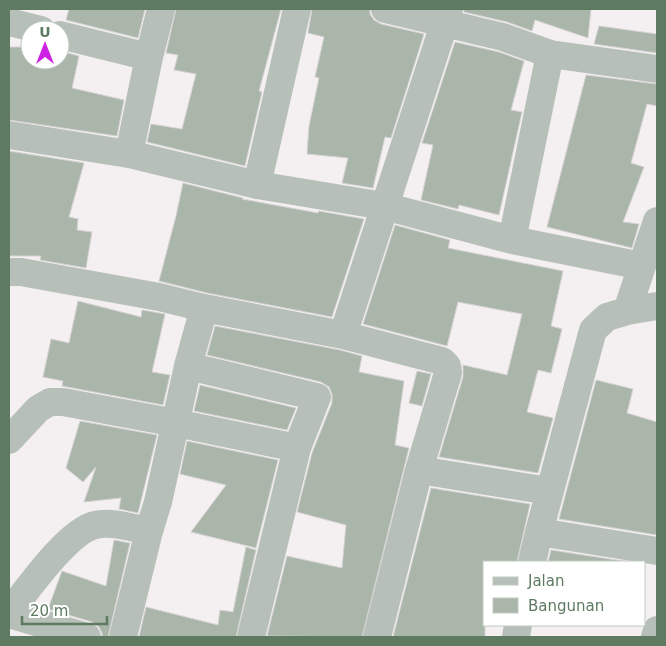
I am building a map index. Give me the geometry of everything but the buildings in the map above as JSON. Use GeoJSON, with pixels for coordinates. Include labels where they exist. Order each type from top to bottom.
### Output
{"type":"FeatureCollection","features":[{"type":"Feature","properties":{"kind":"street"},"geometry":{"type":"LineString","coordinates":[[129,154],[149,57],[162,9]]}},
{"type":"Feature","properties":{"kind":"street"},"geometry":{"type":"LineString","coordinates":[[257,185],[297,9]]}},
{"type":"Feature","properties":{"kind":"street"},"geometry":{"type":"LineString","coordinates":[[385,9],[446,16],[550,54],[657,70]]}},
{"type":"Feature","properties":{"kind":"street"},"geometry":{"type":"LineString","coordinates":[[343,335],[446,16]]}},
{"type":"Feature","properties":{"kind":"street"},"geometry":{"type":"LineString","coordinates":[[70,37],[149,57]]}},
{"type":"Feature","properties":{"kind":"street"},"geometry":{"type":"LineString","coordinates":[[512,240],[550,54]]}},
{"type":"Feature","properties":{"kind":"street"},"geometry":{"type":"LineString","coordinates":[[9,135],[129,154],[257,185],[384,206],[512,240],[642,266]]}},
{"type":"Feature","properties":{"kind":"street"},"geometry":{"type":"LineString","coordinates":[[627,311],[657,221]]}},
{"type":"Feature","properties":{"kind":"street"},"geometry":{"type":"LineString","coordinates":[[9,272],[21,272],[150,295],[204,308],[343,335],[442,361],[447,366],[448,373],[419,470],[377,637]]}},
{"type":"Feature","properties":{"kind":"street"},"geometry":{"type":"LineString","coordinates":[[532,561],[549,491],[593,330],[607,317],[627,311],[657,306]]}},
{"type":"Feature","properties":{"kind":"street"},"geometry":{"type":"LineString","coordinates":[[123,637],[158,502],[188,366],[204,308]]}},
{"type":"Feature","properties":{"kind":"street"},"geometry":{"type":"LineString","coordinates":[[188,366],[317,397],[297,448],[251,637]]}},
{"type":"Feature","properties":{"kind":"street"},"geometry":{"type":"LineString","coordinates":[[9,440],[38,409],[50,402],[63,402],[176,422],[297,448]]}},
{"type":"Feature","properties":{"kind":"street"},"geometry":{"type":"LineString","coordinates":[[419,470],[549,491]]}},
{"type":"Feature","properties":{"kind":"street"},"geometry":{"type":"LineString","coordinates":[[86,637],[9,614],[52,559],[77,533],[94,525],[109,524],[149,531]]}},
{"type":"Feature","properties":{"kind":"street"},"geometry":{"type":"LineString","coordinates":[[539,532],[657,551]]}},
{"type":"Feature","properties":{"kind":"street"},"geometry":{"type":"LineString","coordinates":[[655,637],[657,630]]}}]}
